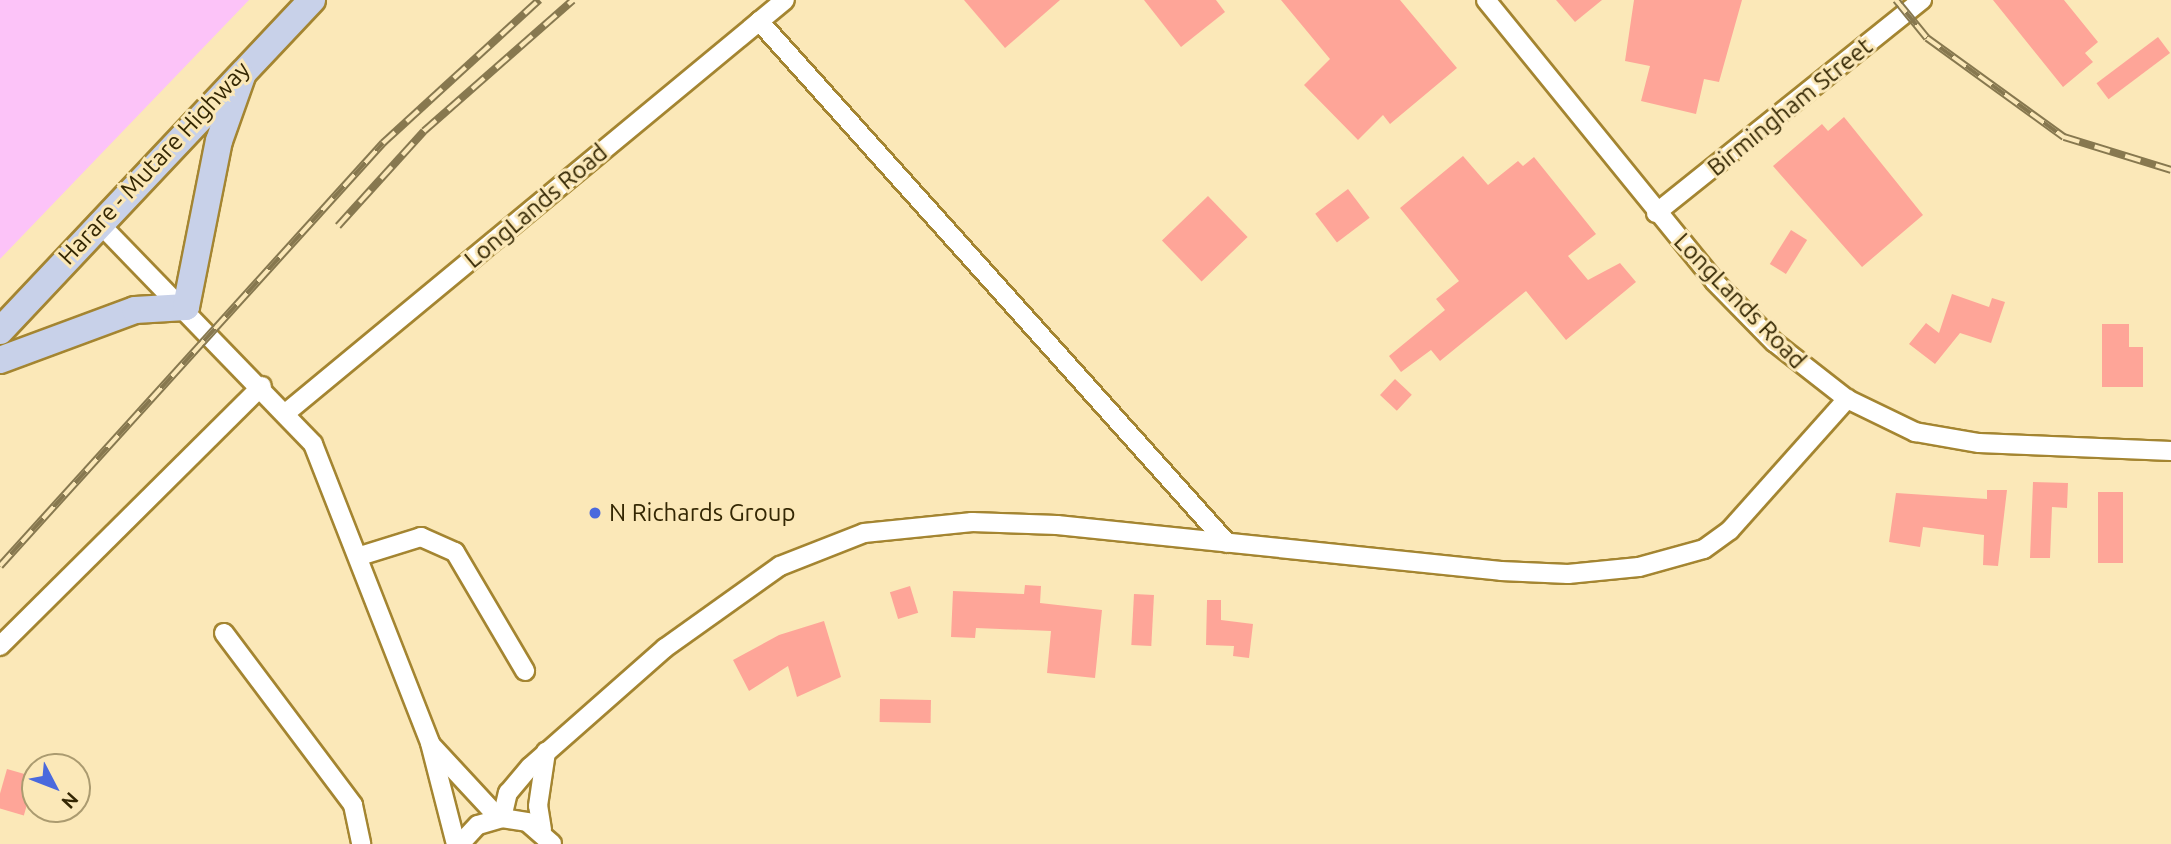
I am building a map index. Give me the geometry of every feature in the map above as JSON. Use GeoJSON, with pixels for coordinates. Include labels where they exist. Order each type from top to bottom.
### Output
{"type":"FeatureCollection","features":[{"type":"Feature","properties":{"kind":"highway","name":"Harare - Mutare Highway"},"geometry":{"type":"LineString","coordinates":[[0,331],[246,64],[313,0]]}},
{"type":"Feature","properties":{"kind":"highway"},"geometry":{"type":"LineString","coordinates":[[0,360],[135,310],[186,307],[219,141],[246,64]]}},
{"type":"Feature","properties":{"kind":"street","name":"LongLands Road"},"geometry":{"type":"LineString","coordinates":[[287,412],[785,0]]}},
{"type":"Feature","properties":{"kind":"street","name":"LongLands Road"},"geometry":{"type":"LineString","coordinates":[[1486,0],[1656,213],[1773,342],[1847,399],[1915,432],[1940,437],[2171,451]]}},
{"type":"Feature","properties":{"kind":"street","name":"Birmingham Street"},"geometry":{"type":"LineString","coordinates":[[1656,213],[1923,0]]}},
{"type":"Feature","properties":{"kind":"street"},"geometry":{"type":"LineString","coordinates":[[759,21],[1227,543]]}},
{"type":"Feature","properties":{"kind":"street"},"geometry":{"type":"LineString","coordinates":[[98,222],[186,307],[287,412],[323,464],[430,743],[458,844],[478,825],[500,818]]}},
{"type":"Feature","properties":{"kind":"street"},"geometry":{"type":"LineString","coordinates":[[0,646],[262,386]]}},
{"type":"Feature","properties":{"kind":"street"},"geometry":{"type":"LineString","coordinates":[[500,818],[508,793],[546,752],[737,595],[780,566],[864,533],[972,522],[1568,574],[1671,562],[1730,530],[1847,399]]}},
{"type":"Feature","properties":{"kind":"street"},"geometry":{"type":"LineString","coordinates":[[360,556],[421,537],[456,552],[525,671]]}},
{"type":"Feature","properties":{"kind":"street"},"geometry":{"type":"LineString","coordinates":[[223,633],[353,805],[361,844]]}},
{"type":"Feature","properties":{"kind":"street"},"geometry":{"type":"LineString","coordinates":[[430,743],[500,818],[547,837]]}},
{"type":"Feature","properties":{"kind":"street"},"geometry":{"type":"LineString","coordinates":[[546,752],[538,806],[547,837]]}},
{"type":"Feature","properties":{"kind":"shaded area"},"geometry":{"type":"Polygon","coordinates":[[[0,0],[249,0],[0,259],[0,0]]]}},
{"type":"Feature","properties":{"kind":"building"},"geometry":{"type":"Polygon","coordinates":[[[964,0],[1060,0],[1005,48],[964,0]]]}},
{"type":"Feature","properties":{"kind":"building"},"geometry":{"type":"Polygon","coordinates":[[[1144,0],[1216,0],[1225,12],[1181,47],[1144,0]]]}},
{"type":"Feature","properties":{"kind":"building"},"geometry":{"type":"Polygon","coordinates":[[[1281,0],[1400,0],[1457,68],[1390,124],[1383,115],[1358,140],[1304,85],[1330,59],[1281,0]]]}},
{"type":"Feature","properties":{"kind":"building"},"geometry":{"type":"Polygon","coordinates":[[[1556,0],[1602,0],[1575,22],[1556,0]]]}},
{"type":"Feature","properties":{"kind":"building"},"geometry":{"type":"Polygon","coordinates":[[[1634,0],[1742,0],[1719,82],[1704,79],[1696,114],[1641,101],[1650,66],[1625,61],[1634,0]]]}},
{"type":"Feature","properties":{"kind":"building"},"geometry":{"type":"Polygon","coordinates":[[[1993,0],[2064,0],[2098,42],[2085,53],[2093,62],[2063,87],[1993,0]]]}},
{"type":"Feature","properties":{"kind":"building"},"geometry":{"type":"Polygon","coordinates":[[[2158,37],[2170,53],[2109,99],[2097,83],[2158,37]]]}},
{"type":"Feature","properties":{"kind":"building"},"geometry":{"type":"Polygon","coordinates":[[[1844,117],[1923,215],[1862,267],[1773,166],[1822,124],[1828,131],[1844,117]]]}},
{"type":"Feature","properties":{"kind":"building"},"geometry":{"type":"Polygon","coordinates":[[[1463,156],[1488,185],[1518,161],[1523,166],[1534,157],[1596,234],[1568,256],[1588,280],[1620,263],[1636,282],[1566,340],[1526,291],[1440,361],[1431,350],[1401,372],[1389,356],[1445,310],[1436,299],[1459,281],[1400,208],[1463,156]]]}},
{"type":"Feature","properties":{"kind":"building"},"geometry":{"type":"Polygon","coordinates":[[[1348,189],[1370,218],[1337,242],[1315,214],[1348,189]]]}},
{"type":"Feature","properties":{"kind":"building"},"geometry":{"type":"Polygon","coordinates":[[[1208,196],[1248,237],[1202,281],[1162,240],[1208,196]]]}},
{"type":"Feature","properties":{"kind":"building"},"geometry":{"type":"Polygon","coordinates":[[[1791,230],[1807,240],[1786,274],[1770,264],[1791,230]]]}},
{"type":"Feature","properties":{"kind":"building"},"geometry":{"type":"Polygon","coordinates":[[[1952,294],[1989,307],[1992,298],[2005,302],[1991,343],[1960,333],[1935,364],[1909,344],[1926,323],[1939,333],[1952,294]]]}},
{"type":"Feature","properties":{"kind":"building"},"geometry":{"type":"Polygon","coordinates":[[[2102,324],[2129,324],[2129,347],[2143,347],[2143,387],[2102,387],[2102,324]]]}},
{"type":"Feature","properties":{"kind":"building"},"geometry":{"type":"Polygon","coordinates":[[[1395,379],[1412,395],[1397,411],[1380,395],[1395,379]]]}},
{"type":"Feature","properties":{"kind":"building"},"geometry":{"type":"Polygon","coordinates":[[[2033,482],[2068,483],[2067,508],[2052,507],[2050,558],[2030,558],[2033,482]]]}},
{"type":"Feature","properties":{"kind":"building"},"geometry":{"type":"Polygon","coordinates":[[[1987,490],[2007,490],[1998,566],[1983,565],[1984,535],[1923,527],[1920,547],[1889,542],[1896,493],[1987,499],[1987,490]]]}},
{"type":"Feature","properties":{"kind":"building"},"geometry":{"type":"Polygon","coordinates":[[[2098,492],[2123,492],[2123,563],[2098,563],[2098,492]]]}},
{"type":"Feature","properties":{"kind":"building"},"geometry":{"type":"Polygon","coordinates":[[[1025,585],[1041,586],[1040,603],[1102,610],[1095,678],[1047,673],[1051,631],[976,628],[975,638],[951,637],[953,591],[1024,594],[1025,585]]]}},
{"type":"Feature","properties":{"kind":"building"},"geometry":{"type":"Polygon","coordinates":[[[910,586],[918,613],[898,619],[890,592],[910,586]]]}},
{"type":"Feature","properties":{"kind":"building"},"geometry":{"type":"Polygon","coordinates":[[[1134,594],[1154,595],[1151,646],[1131,645],[1134,594]]]}},
{"type":"Feature","properties":{"kind":"building"},"geometry":{"type":"Polygon","coordinates":[[[1207,600],[1221,600],[1221,620],[1253,624],[1249,658],[1233,656],[1234,646],[1206,645],[1207,600]]]}},
{"type":"Feature","properties":{"kind":"building"},"geometry":{"type":"Polygon","coordinates":[[[824,621],[841,677],[797,697],[788,666],[749,691],[733,660],[779,635],[824,621]]]}},
{"type":"Feature","properties":{"kind":"building"},"geometry":{"type":"Polygon","coordinates":[[[880,699],[931,700],[931,723],[880,722],[880,699]]]}},
{"type":"Feature","properties":{"kind":"building"},"geometry":{"type":"Polygon","coordinates":[[[7,769],[21,773],[21,815],[0,809],[0,793],[7,769]]]}},
{"type":"Feature","properties":{"kind":"railway"},"geometry":{"type":"LineString","coordinates":[[0,566],[383,143],[539,0]]}},
{"type":"Feature","properties":{"kind":"railway"},"geometry":{"type":"LineString","coordinates":[[338,226],[424,131],[573,0]]}},
{"type":"Feature","properties":{"kind":"railway"},"geometry":{"type":"LineString","coordinates":[[1896,0],[1927,38],[2064,137],[2171,170]]}},
{"type":"Feature","properties":{"kind":"place","name":"N Richards Group"},"geometry":{"type":"Point","coordinates":[595,513]}}]}
